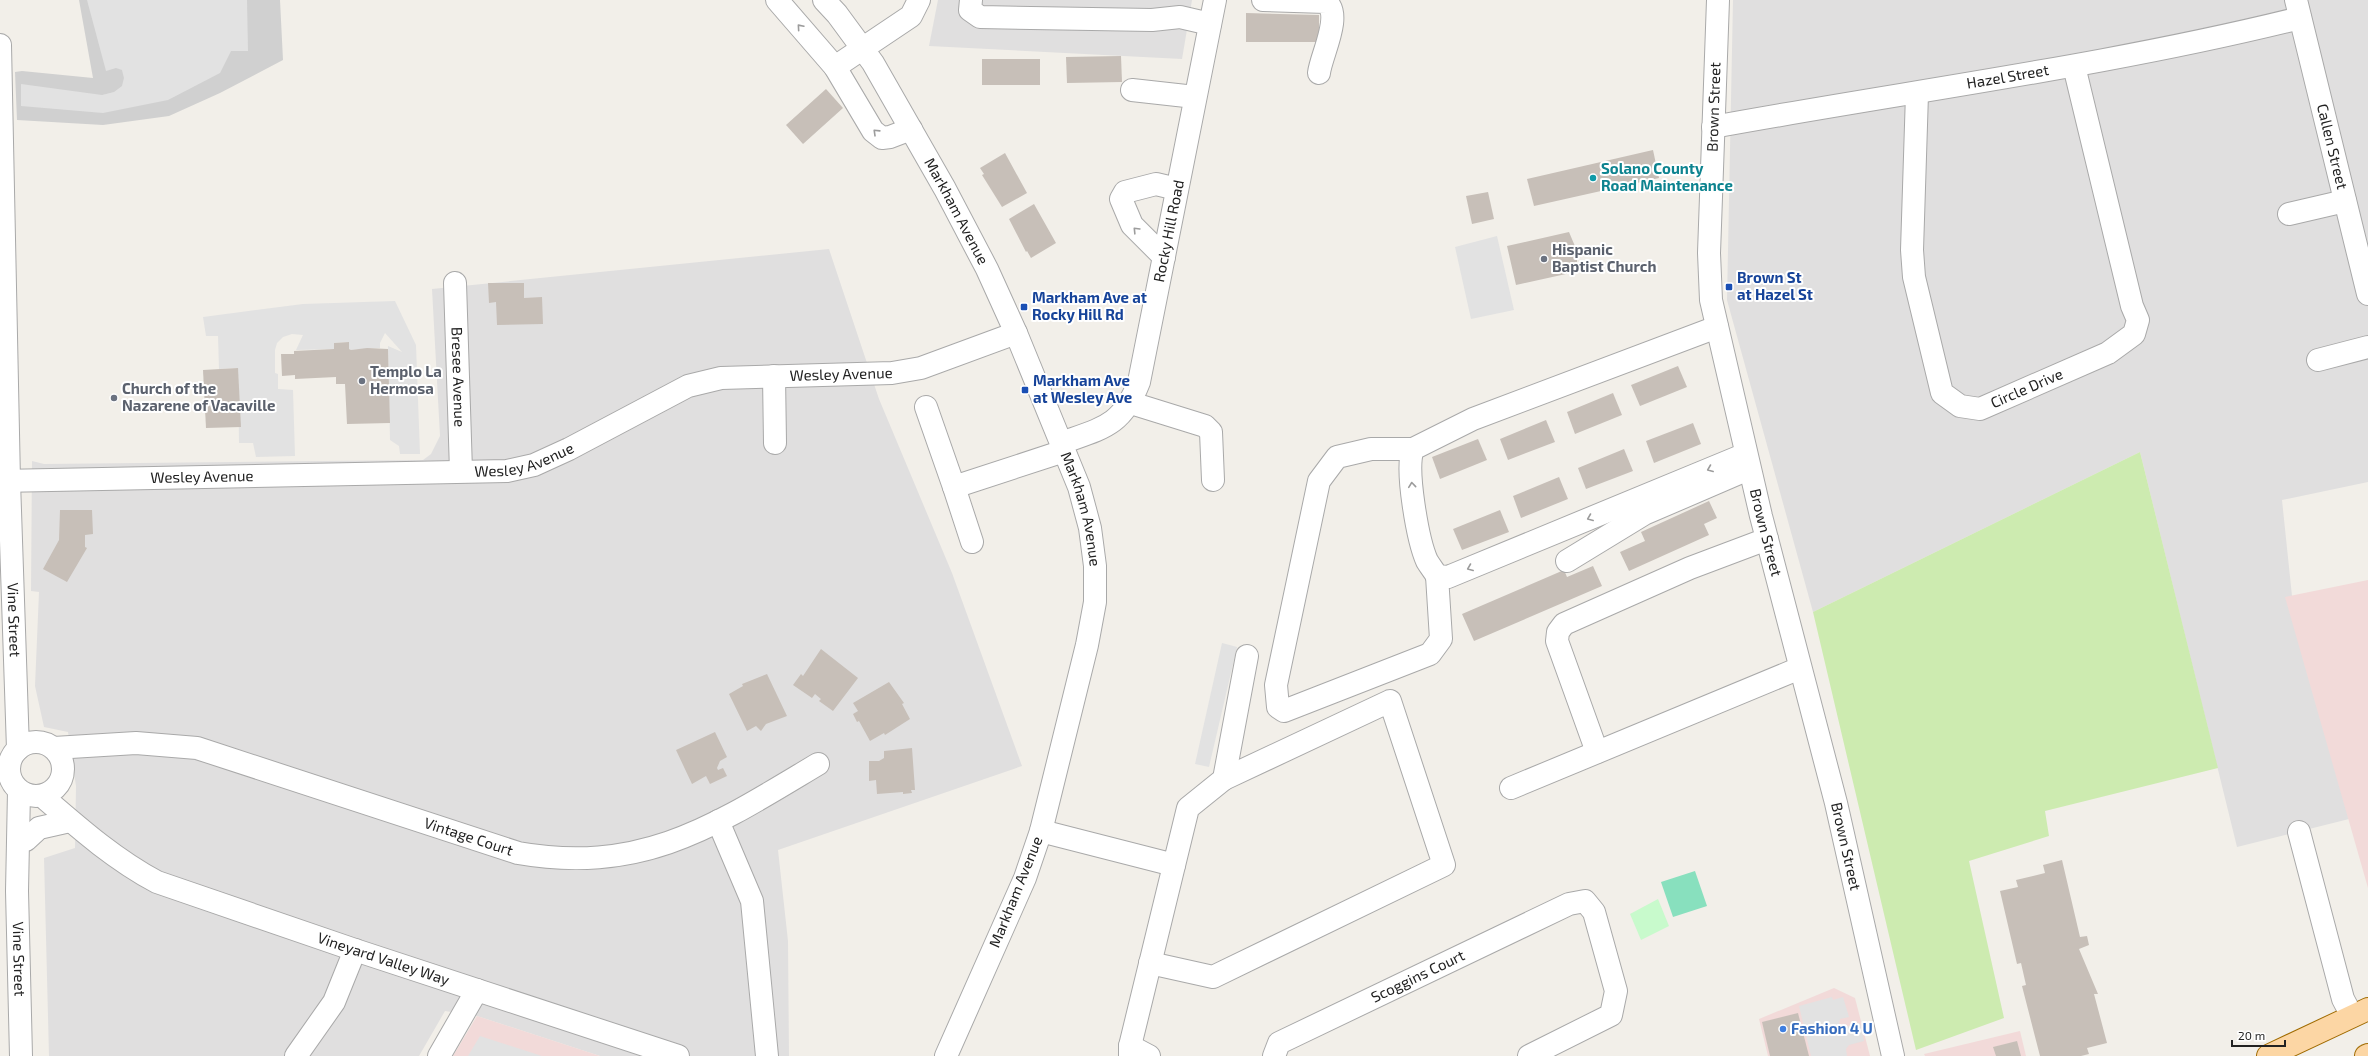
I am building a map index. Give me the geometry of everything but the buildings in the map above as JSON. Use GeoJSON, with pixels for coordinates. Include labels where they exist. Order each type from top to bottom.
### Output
{"type":"FeatureCollection","features":[{"type":"Feature","properties":{"kind":"main road"},"geometry":{"type":"LineString","coordinates":[[2268,1056],[2360,1012]]}},
{"type":"Feature","properties":{"kind":"street"},"geometry":{"type":"LineString","coordinates":[[777,0],[834,67],[873,131],[882,138],[890,137],[911,129]]}},
{"type":"Feature","properties":{"kind":"street","name":"Markham Avenue"},"geometry":{"type":"LineString","coordinates":[[824,0],[862,49],[911,129],[987,269],[1016,333],[1079,487],[1090,528],[1095,566],[1094,602],[1087,645],[1041,831],[1026,878],[946,1056]]}},
{"type":"Feature","properties":{"kind":"street"},"geometry":{"type":"LineString","coordinates":[[834,67],[911,16],[920,0]]}},
{"type":"Feature","properties":{"kind":"street"},"geometry":{"type":"LineString","coordinates":[[971,0],[970,10],[980,17],[1152,20],[1180,17],[1210,24]]}},
{"type":"Feature","properties":{"kind":"street","name":"Rocky Hill Road"},"geometry":{"type":"LineString","coordinates":[[954,487],[1063,447],[1098,430],[1116,419],[1131,403],[1139,382],[1215,0]]}},
{"type":"Feature","properties":{"kind":"street"},"geometry":{"type":"LineString","coordinates":[[1263,0],[1326,2],[1330,6],[1333,12],[1332,24],[1319,73]]}},
{"type":"Feature","properties":{"kind":"street","name":"Brown Street"},"geometry":{"type":"LineString","coordinates":[[1718,0],[1709,253],[1711,300],[1767,539],[1836,803],[1893,1056]]}},
{"type":"Feature","properties":{"kind":"street","name":"Hazel Street"},"geometry":{"type":"LineString","coordinates":[[1713,127],[1916,94],[2155,51],[2298,9]]}},
{"type":"Feature","properties":{"kind":"street","name":"Callen Street"},"geometry":{"type":"LineString","coordinates":[[2298,9],[2345,202],[2362,244],[2368,294]]}},
{"type":"Feature","properties":{"kind":"street","name":"Vine Street"},"geometry":{"type":"LineString","coordinates":[[0,45],[4,481],[16,692],[45,769],[26,840],[18,863]]}},
{"type":"Feature","properties":{"kind":"street","name":"Circle Drive"},"geometry":{"type":"LineString","coordinates":[[1916,94],[1912,250],[1914,277],[1942,393],[1960,406],[1980,409],[2108,353],[2134,334],[2138,320],[2132,306],[2074,66]]}},
{"type":"Feature","properties":{"kind":"street"},"geometry":{"type":"LineString","coordinates":[[1132,90],[1195,97]]}},
{"type":"Feature","properties":{"kind":"street"},"geometry":{"type":"LineString","coordinates":[[1164,257],[1132,225],[1121,199],[1125,192],[1156,184],[1177,189]]}},
{"type":"Feature","properties":{"kind":"street"},"geometry":{"type":"LineString","coordinates":[[2289,214],[2345,202]]}},
{"type":"Feature","properties":{"kind":"street","name":"Bresee Avenue"},"geometry":{"type":"LineString","coordinates":[[455,283],[461,471]]}},
{"type":"Feature","properties":{"kind":"street"},"geometry":{"type":"LineString","coordinates":[[1413,449],[1409,458],[1414,507],[1427,560],[1437,576],[1441,639],[1430,654],[1284,711],[1278,708],[1276,685],[1319,481],[1337,457],[1371,449],[1413,449],[1473,419],[1717,328]]}},
{"type":"Feature","properties":{"kind":"street","name":"Wesley Avenue"},"geometry":{"type":"LineString","coordinates":[[4,481],[507,470],[534,464],[569,449],[688,386],[721,378],[892,373],[921,368],[1016,333]]}},
{"type":"Feature","properties":{"kind":"street"},"geometry":{"type":"LineString","coordinates":[[2318,360],[2368,347]]}},
{"type":"Feature","properties":{"kind":"street"},"geometry":{"type":"LineString","coordinates":[[774,376],[775,442]]}},
{"type":"Feature","properties":{"kind":"street"},"geometry":{"type":"LineString","coordinates":[[1131,403],[1205,426],[1211,432],[1213,480]]}},
{"type":"Feature","properties":{"kind":"street"},"geometry":{"type":"LineString","coordinates":[[926,407],[972,542]]}},
{"type":"Feature","properties":{"kind":"street"},"geometry":{"type":"LineString","coordinates":[[1437,576],[1448,577],[1748,461]]}},
{"type":"Feature","properties":{"kind":"street"},"geometry":{"type":"LineString","coordinates":[[1567,561],[1644,514],[1748,461]]}},
{"type":"Feature","properties":{"kind":"street"},"geometry":{"type":"LineString","coordinates":[[1597,752],[1557,641],[1558,632],[1564,624],[1690,568],[1767,539]]}},
{"type":"Feature","properties":{"kind":"street"},"geometry":{"type":"LineString","coordinates":[[1224,779],[1247,656]]}},
{"type":"Feature","properties":{"kind":"street"},"geometry":{"type":"LineString","coordinates":[[1512,788],[1800,668]]}},
{"type":"Feature","properties":{"kind":"street"},"geometry":{"type":"LineString","coordinates":[[1149,1056],[1130,1051],[1150,963],[1188,808],[1224,779],[1390,701],[1444,865],[1214,977],[1150,963]]}},
{"type":"Feature","properties":{"kind":"street","name":"Vintage Court"},"geometry":{"type":"LineString","coordinates":[[19,791],[33,796],[45,769],[108,746],[136,743],[198,748],[518,853],[548,858],[580,860],[632,854],[689,836],[818,764]]}},
{"type":"Feature","properties":{"kind":"street"},"geometry":{"type":"LineString","coordinates":[[19,791],[14,785],[8,770],[12,755],[45,769],[97,844]]}},
{"type":"Feature","properties":{"kind":"street","name":"Vineyard Valley Way"},"geometry":{"type":"LineString","coordinates":[[45,769],[70,821],[126,866],[157,882],[355,950],[678,1056]]}},
{"type":"Feature","properties":{"kind":"street","name":"Vine Street"},"geometry":{"type":"LineString","coordinates":[[19,791],[18,863],[9,937],[21,1056]]}},
{"type":"Feature","properties":{"kind":"street"},"geometry":{"type":"LineString","coordinates":[[26,840],[39,828],[70,821]]}},
{"type":"Feature","properties":{"kind":"street"},"geometry":{"type":"LineString","coordinates":[[718,821],[752,901],[767,1056]]}},
{"type":"Feature","properties":{"kind":"street"},"geometry":{"type":"LineString","coordinates":[[1041,831],[1174,865]]}},
{"type":"Feature","properties":{"kind":"street"},"geometry":{"type":"LineString","coordinates":[[2299,832],[2343,999],[2360,1012]]}},
{"type":"Feature","properties":{"kind":"street","name":"Scoggins Court"},"geometry":{"type":"LineString","coordinates":[[1279,1052],[1569,904],[1584,901],[1594,912],[1616,992],[1611,1015],[1528,1056]]}},
{"type":"Feature","properties":{"kind":"street"},"geometry":{"type":"LineString","coordinates":[[296,1056],[334,1002],[355,950]]}},
{"type":"Feature","properties":{"kind":"street"},"geometry":{"type":"LineString","coordinates":[[439,1056],[477,990]]}},
{"type":"Feature","properties":{"kind":"shaded area"},"geometry":{"type":"Polygon","coordinates":[[[79,0],[280,0],[283,60],[220,93],[169,116],[103,125],[17,120],[15,72],[22,71],[93,78],[79,0]]]}},
{"type":"Feature","properties":{"kind":"shaded area"},"geometry":{"type":"Polygon","coordinates":[[[87,0],[247,0],[248,51],[231,51],[220,73],[168,100],[103,113],[21,106],[21,84],[102,95],[114,92],[122,86],[124,78],[122,70],[116,68],[106,71],[87,0]]]}},
{"type":"Feature","properties":{"kind":"shaded area"},"geometry":{"type":"Polygon","coordinates":[[[938,0],[1192,0],[1182,59],[929,46],[938,0]]]}},
{"type":"Feature","properties":{"kind":"shaded area"},"geometry":{"type":"Polygon","coordinates":[[[1733,0],[2368,0],[2368,482],[2282,500],[2292,596],[2349,819],[2237,847],[2140,452],[1813,612],[1727,300],[1733,0]]]}},
{"type":"Feature","properties":{"kind":"shaded area"},"geometry":{"type":"Polygon","coordinates":[[[1497,236],[1514,310],[1471,319],[1455,247],[1497,236]]]}},
{"type":"Feature","properties":{"kind":"shaded area"},"geometry":{"type":"Polygon","coordinates":[[[829,249],[879,399],[952,573],[1022,766],[778,850],[788,941],[789,1056],[600,1056],[477,1016],[445,1011],[419,1056],[49,1056],[44,858],[75,848],[76,786],[68,732],[44,727],[35,686],[39,592],[31,591],[32,461],[44,464],[423,460],[431,454],[440,436],[432,289],[829,249]]]}},
{"type":"Feature","properties":{"kind":"shaded area"},"geometry":{"type":"Polygon","coordinates":[[[395,301],[416,345],[420,454],[400,454],[399,446],[390,440],[388,346],[402,352],[385,333],[380,343],[380,348],[351,350],[349,349],[348,342],[334,343],[334,349],[296,350],[303,335],[292,334],[283,337],[277,343],[275,350],[275,373],[278,374],[278,389],[293,390],[295,456],[256,457],[253,443],[239,443],[238,368],[219,369],[218,336],[206,336],[203,317],[303,304],[395,301]]]}},
{"type":"Feature","properties":{"kind":"shaded area"},"geometry":{"type":"Polygon","coordinates":[[[2368,580],[2368,888],[2285,597],[2368,580]]]}},
{"type":"Feature","properties":{"kind":"shaded area"},"geometry":{"type":"Polygon","coordinates":[[[1222,643],[1237,647],[1209,767],[1195,764],[1222,643]]]}},
{"type":"Feature","properties":{"kind":"shaded area"},"geometry":{"type":"Polygon","coordinates":[[[1834,988],[1855,998],[1870,1056],[1768,1056],[1759,1019],[1834,988]]]}},
{"type":"Feature","properties":{"kind":"shaded area"},"geometry":{"type":"Polygon","coordinates":[[[1832,997],[1833,1000],[1843,997],[1849,1017],[1840,1019],[1839,1025],[1845,1027],[1860,1023],[1864,1041],[1849,1045],[1846,1049],[1847,1056],[1811,1056],[1799,1006],[1832,997]]]}},
{"type":"Feature","properties":{"kind":"shaded area"},"geometry":{"type":"Polygon","coordinates":[[[477,1016],[600,1056],[453,1056],[477,1016]]]}},
{"type":"Feature","properties":{"kind":"shaded area"},"geometry":{"type":"Polygon","coordinates":[[[2020,1031],[2026,1056],[1925,1056],[1924,1054],[2020,1031]]]}},
{"type":"Feature","properties":{"kind":"shaded area"},"geometry":{"type":"Polygon","coordinates":[[[480,1036],[542,1056],[468,1056],[480,1036]]]}},
{"type":"Feature","properties":{"kind":"green space"},"geometry":{"type":"Polygon","coordinates":[[[2140,452],[2218,768],[2045,811],[2049,836],[1969,861],[2004,1018],[1916,1050],[1813,612],[2140,452]]]}},
{"type":"Feature","properties":{"kind":"green space"},"geometry":{"type":"Polygon","coordinates":[[[1695,871],[1707,906],[1673,917],[1661,882],[1695,871]]]}},
{"type":"Feature","properties":{"kind":"green space"},"geometry":{"type":"Polygon","coordinates":[[[1658,899],[1669,926],[1641,940],[1630,914],[1658,899]]]}},
{"type":"Feature","properties":{"kind":"place","name":"Solano County Road Maintenance"},"geometry":{"type":"Point","coordinates":[1593,178]}},
{"type":"Feature","properties":{"kind":"place","name":"Hispanic Baptist Church"},"geometry":{"type":"Point","coordinates":[1544,259]}},
{"type":"Feature","properties":{"kind":"place","name":"Brown St at Hazel St"},"geometry":{"type":"Point","coordinates":[1729,287]}},
{"type":"Feature","properties":{"kind":"place","name":"Markham Ave at Rocky Hill Rd"},"geometry":{"type":"Point","coordinates":[1024,307]}},
{"type":"Feature","properties":{"kind":"place","name":"Templo La Hermosa"},"geometry":{"type":"Point","coordinates":[362,381]}},
{"type":"Feature","properties":{"kind":"place","name":"Markham Ave at Wesley Ave"},"geometry":{"type":"Point","coordinates":[1025,390]}},
{"type":"Feature","properties":{"kind":"place","name":"Church of the Nazarene of Vacaville"},"geometry":{"type":"Point","coordinates":[114,398]}},
{"type":"Feature","properties":{"kind":"place","name":"Fashion 4 U"},"geometry":{"type":"Point","coordinates":[1783,1029]}}]}
